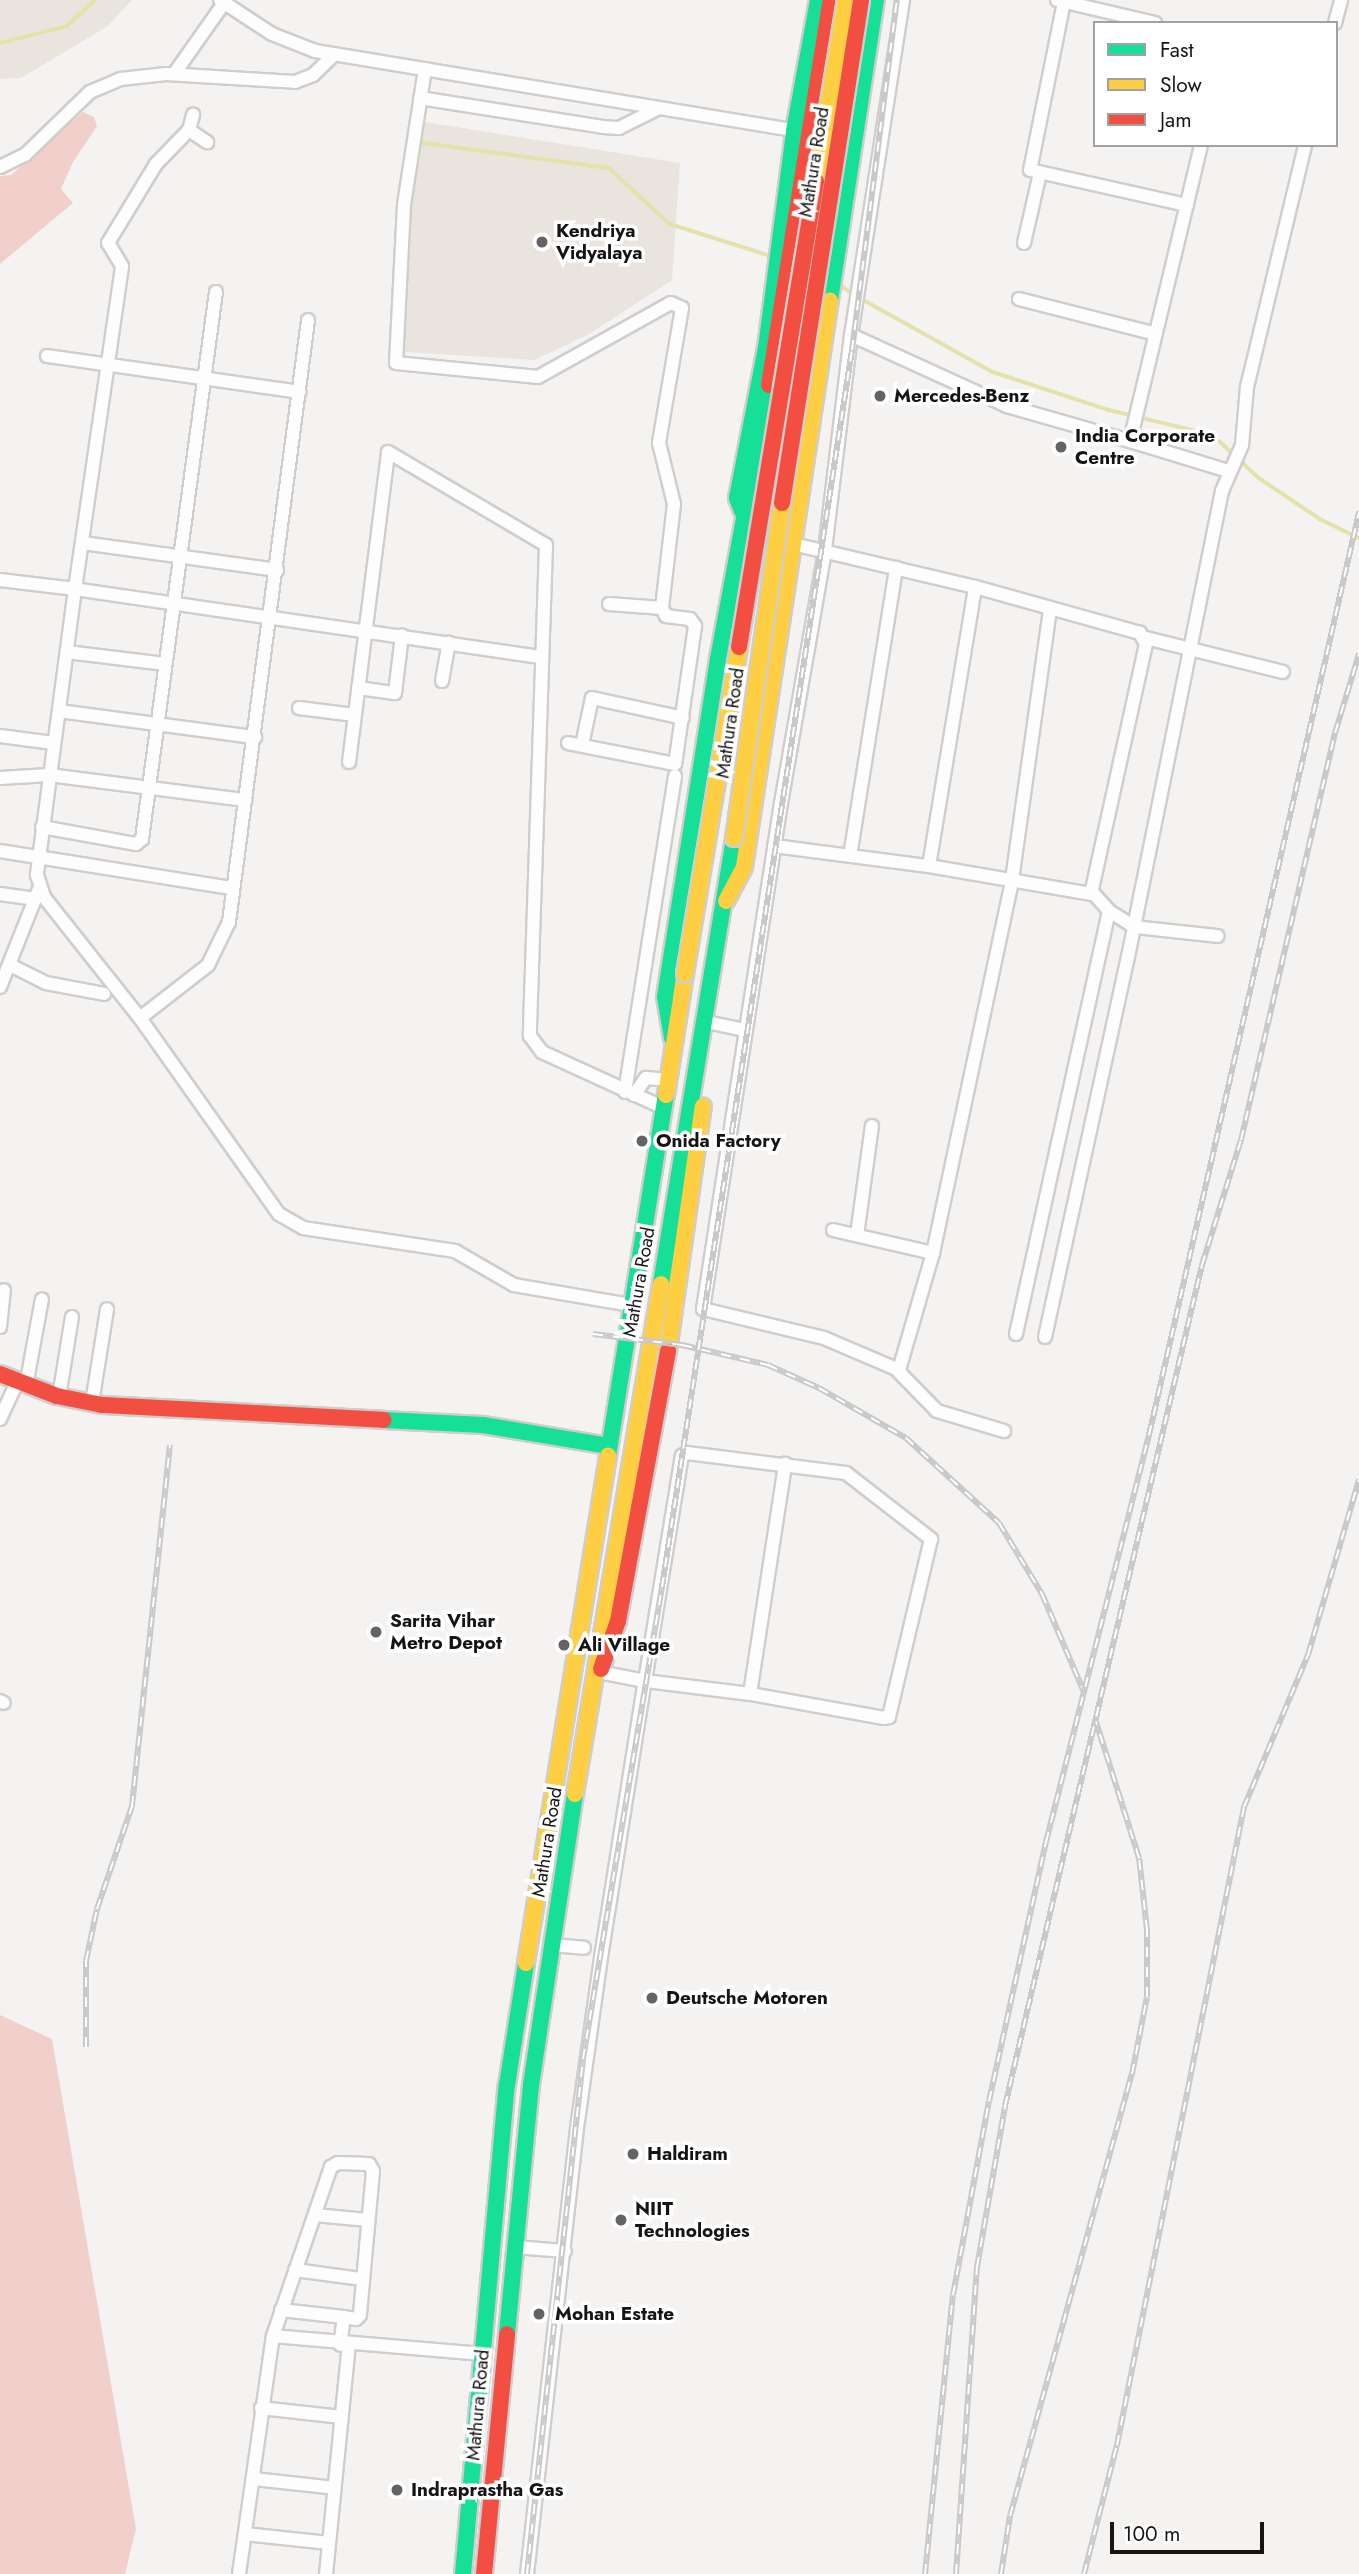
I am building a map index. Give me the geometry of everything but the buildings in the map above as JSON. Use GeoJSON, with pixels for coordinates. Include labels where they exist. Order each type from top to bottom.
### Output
{"type":"FeatureCollection","features":[{"type":"Feature","properties":{"kind":"main road"},"geometry":{"type":"LineString","coordinates":[[787,265],[782,244],[794,131],[819,36],[818,0]]}},
{"type":"Feature","properties":{"kind":"main road","name":"Mathura Road"},"geometry":{"type":"LineString","coordinates":[[673,1042],[665,997],[743,513],[812,134],[819,36],[831,0]]}},
{"type":"Feature","properties":{"kind":"main road","name":"Mathura Road"},"geometry":{"type":"LineString","coordinates":[[463,2574],[507,2085],[662,1107],[846,0]]}},
{"type":"Feature","properties":{"kind":"main road","name":"Mathura Road"},"geometry":{"type":"LineString","coordinates":[[484,2574],[531,2085],[589,1700],[707,1022],[790,446],[861,0]]}},
{"type":"Feature","properties":{"kind":"main road","name":"Mathura Road"},"geometry":{"type":"LineString","coordinates":[[726,901],[744,867],[830,279],[876,0]]}},
{"type":"Feature","properties":{"kind":"main road"},"geometry":{"type":"LineString","coordinates":[[819,36],[867,51]]}},
{"type":"Feature","properties":{"kind":"main road"},"geometry":{"type":"LineString","coordinates":[[803,186],[844,195]]}},
{"type":"Feature","properties":{"kind":"main road"},"geometry":{"type":"LineString","coordinates":[[0,1374],[59,1397],[92,1403],[483,1425],[608,1446]]}},
{"type":"Feature","properties":{"kind":"street"},"geometry":{"type":"LineString","coordinates":[[903,0],[851,335],[825,551],[774,846],[704,1309],[824,1338],[897,1370],[937,1411],[1004,1431]]}},
{"type":"Feature","properties":{"kind":"street"},"geometry":{"type":"LineString","coordinates":[[1336,21],[1341,0]]}},
{"type":"Feature","properties":{"kind":"street"},"geometry":{"type":"LineString","coordinates":[[174,74],[222,1],[272,34],[335,54],[812,134]]}},
{"type":"Feature","properties":{"kind":"street"},"geometry":{"type":"LineString","coordinates":[[1146,21],[1060,1],[1029,164],[1040,173],[1187,205]]}},
{"type":"Feature","properties":{"kind":"street"},"geometry":{"type":"LineString","coordinates":[[867,51],[893,57]]}},
{"type":"Feature","properties":{"kind":"street"},"geometry":{"type":"LineString","coordinates":[[0,167],[25,155],[98,89],[121,79],[174,74],[295,82],[313,75],[335,54]]}},
{"type":"Feature","properties":{"kind":"street"},"geometry":{"type":"LineString","coordinates":[[425,69],[404,205],[396,363],[538,377],[671,303],[681,307],[659,443],[674,504],[662,608],[666,616],[690,619],[695,626],[675,764],[568,743]]}},
{"type":"Feature","properties":{"kind":"street"},"geometry":{"type":"LineString","coordinates":[[421,98],[619,128],[659,108]]}},
{"type":"Feature","properties":{"kind":"street"},"geometry":{"type":"LineString","coordinates":[[0,987],[38,894],[38,859],[49,775],[122,266],[108,243],[156,164],[189,130],[193,115]]}},
{"type":"Feature","properties":{"kind":"street"},"geometry":{"type":"LineString","coordinates":[[189,130],[207,142]]}},
{"type":"Feature","properties":{"kind":"street"},"geometry":{"type":"LineString","coordinates":[[1131,437],[1201,147]]}},
{"type":"Feature","properties":{"kind":"street"},"geometry":{"type":"LineString","coordinates":[[1045,1337],[1135,927],[1188,651],[1305,147]]}},
{"type":"Feature","properties":{"kind":"street"},"geometry":{"type":"LineString","coordinates":[[1024,243],[1040,173]]}},
{"type":"Feature","properties":{"kind":"street"},"geometry":{"type":"LineString","coordinates":[[43,827],[139,843],[158,724],[216,292]]}},
{"type":"Feature","properties":{"kind":"street"},"geometry":{"type":"LineString","coordinates":[[1019,299],[1156,334]]}},
{"type":"Feature","properties":{"kind":"street"},"geometry":{"type":"LineString","coordinates":[[139,1018],[208,965],[229,922],[231,888],[255,737],[308,320]]}},
{"type":"Feature","properties":{"kind":"street"},"geometry":{"type":"LineString","coordinates":[[851,335],[1007,406],[1234,461]]}},
{"type":"Feature","properties":{"kind":"street"},"geometry":{"type":"LineString","coordinates":[[47,356],[299,392]]}},
{"type":"Feature","properties":{"kind":"street"},"geometry":{"type":"LineString","coordinates":[[349,762],[388,452],[546,545],[540,657],[530,1035],[542,1052],[662,1107]]}},
{"type":"Feature","properties":{"kind":"street"},"geometry":{"type":"LineString","coordinates":[[83,543],[276,570]]}},
{"type":"Feature","properties":{"kind":"street"},"geometry":{"type":"LineString","coordinates":[[793,544],[975,587],[1188,651],[1283,672]]}},
{"type":"Feature","properties":{"kind":"street"},"geometry":{"type":"LineString","coordinates":[[850,856],[896,568]]}},
{"type":"Feature","properties":{"kind":"street"},"geometry":{"type":"LineString","coordinates":[[0,580],[402,635],[540,657]]}},
{"type":"Feature","properties":{"kind":"street"},"geometry":{"type":"LineString","coordinates":[[929,866],[975,587]]}},
{"type":"Feature","properties":{"kind":"street"},"geometry":{"type":"LineString","coordinates":[[609,604],[662,608]]}},
{"type":"Feature","properties":{"kind":"street"},"geometry":{"type":"LineString","coordinates":[[897,1370],[903,1366],[933,1253],[1012,880],[1050,609]]}},
{"type":"Feature","properties":{"kind":"street"},"geometry":{"type":"LineString","coordinates":[[359,688],[395,693],[402,635]]}},
{"type":"Feature","properties":{"kind":"street"},"geometry":{"type":"LineString","coordinates":[[1093,893],[1146,638]]}},
{"type":"Feature","properties":{"kind":"street"},"geometry":{"type":"LineString","coordinates":[[442,681],[449,643]]}},
{"type":"Feature","properties":{"kind":"street"},"geometry":{"type":"LineString","coordinates":[[67,652],[165,664]]}},
{"type":"Feature","properties":{"kind":"street"},"geometry":{"type":"LineString","coordinates":[[582,746],[592,698],[683,718]]}},
{"type":"Feature","properties":{"kind":"street"},"geometry":{"type":"LineString","coordinates":[[299,708],[355,715]]}},
{"type":"Feature","properties":{"kind":"street"},"geometry":{"type":"LineString","coordinates":[[59,711],[255,737]]}},
{"type":"Feature","properties":{"kind":"street"},"geometry":{"type":"LineString","coordinates":[[0,736],[54,743]]}},
{"type":"Feature","properties":{"kind":"street"},"geometry":{"type":"LineString","coordinates":[[0,778],[49,775],[245,800]]}},
{"type":"Feature","properties":{"kind":"street"},"geometry":{"type":"LineString","coordinates":[[630,1094],[675,776]]}},
{"type":"Feature","properties":{"kind":"street"},"geometry":{"type":"LineString","coordinates":[[774,846],[929,866],[1093,893],[1109,911],[1135,927],[1218,936]]}},
{"type":"Feature","properties":{"kind":"street"},"geometry":{"type":"LineString","coordinates":[[0,851],[231,888]]}},
{"type":"Feature","properties":{"kind":"street"},"geometry":{"type":"LineString","coordinates":[[0,894],[38,894]]}},
{"type":"Feature","properties":{"kind":"street"},"geometry":{"type":"LineString","coordinates":[[38,894],[139,1018],[279,1214],[289,1221],[303,1228],[449,1250],[514,1286],[631,1305]]}},
{"type":"Feature","properties":{"kind":"street"},"geometry":{"type":"LineString","coordinates":[[1016,1334],[1109,911]]}},
{"type":"Feature","properties":{"kind":"street"},"geometry":{"type":"LineString","coordinates":[[5,971],[46,983],[104,994]]}},
{"type":"Feature","properties":{"kind":"street"},"geometry":{"type":"LineString","coordinates":[[707,1022],[746,1030]]}},
{"type":"Feature","properties":{"kind":"street"},"geometry":{"type":"LineString","coordinates":[[630,1094],[646,1078],[667,1080]]}},
{"type":"Feature","properties":{"kind":"street"},"geometry":{"type":"LineString","coordinates":[[857,1236],[872,1126]]}},
{"type":"Feature","properties":{"kind":"street"},"geometry":{"type":"LineString","coordinates":[[832,1230],[933,1253]]}},
{"type":"Feature","properties":{"kind":"street"},"geometry":{"type":"LineString","coordinates":[[0,1326],[4,1290]]}},
{"type":"Feature","properties":{"kind":"street"},"geometry":{"type":"LineString","coordinates":[[0,1419],[21,1384],[42,1298]]}},
{"type":"Feature","properties":{"kind":"street"},"geometry":{"type":"LineString","coordinates":[[92,1403],[107,1309]]}},
{"type":"Feature","properties":{"kind":"street"},"geometry":{"type":"LineString","coordinates":[[59,1397],[72,1317]]}},
{"type":"Feature","properties":{"kind":"street"},"geometry":{"type":"LineString","coordinates":[[527,2574],[602,1951],[645,1681],[682,1456],[785,1464],[854,1476],[928,1535],[932,1545],[889,1717],[750,1694],[645,1681],[596,1672]]}},
{"type":"Feature","properties":{"kind":"street"},"geometry":{"type":"LineString","coordinates":[[750,1694],[785,1464]]}},
{"type":"Feature","properties":{"kind":"street"},"geometry":{"type":"LineString","coordinates":[[552,1945],[584,1948]]}},
{"type":"Feature","properties":{"kind":"street"},"geometry":{"type":"LineString","coordinates":[[239,2574],[254,2479],[261,2408],[273,2336],[281,2310],[331,2167],[338,2163],[369,2164],[373,2171],[359,2318],[281,2310]]}},
{"type":"Feature","properties":{"kind":"street"},"geometry":{"type":"LineString","coordinates":[[315,2214],[368,2220]]}},
{"type":"Feature","properties":{"kind":"street"},"geometry":{"type":"LineString","coordinates":[[514,2247],[565,2251]]}},
{"type":"Feature","properties":{"kind":"street"},"geometry":{"type":"LineString","coordinates":[[295,2270],[362,2279]]}},
{"type":"Feature","properties":{"kind":"street"},"geometry":{"type":"LineString","coordinates":[[326,2574],[341,2417],[344,2317]]}},
{"type":"Feature","properties":{"kind":"street"},"geometry":{"type":"LineString","coordinates":[[273,2336],[482,2354]]}},
{"type":"Feature","properties":{"kind":"street"},"geometry":{"type":"LineString","coordinates":[[261,2408],[341,2417]]}},
{"type":"Feature","properties":{"kind":"street"},"geometry":{"type":"LineString","coordinates":[[254,2479],[335,2488]]}},
{"type":"Feature","properties":{"kind":"street"},"geometry":{"type":"LineString","coordinates":[[245,2534],[329,2543]]}},
{"type":"Feature","properties":{"kind":"shaded area"},"geometry":{"type":"Polygon","coordinates":[[[0,0],[132,0],[108,26],[21,78],[0,79],[0,0]]]}},
{"type":"Feature","properties":{"kind":"shaded area"},"geometry":{"type":"Polygon","coordinates":[[[83,112],[94,117],[97,126],[73,162],[61,189],[73,203],[0,264],[0,176],[11,175],[83,112]]]}},
{"type":"Feature","properties":{"kind":"shaded area","name":"Kendriya Vidyalaya"},"geometry":{"type":"Polygon","coordinates":[[[425,122],[680,163],[672,280],[591,333],[535,360],[403,352],[413,172],[425,122]]]}},
{"type":"Feature","properties":{"kind":"shaded area"},"geometry":{"type":"Polygon","coordinates":[[[0,2015],[52,2039],[136,2529],[125,2574],[0,2574],[0,2015]]]}},
{"type":"Feature","properties":{"kind":"waterway"},"geometry":{"type":"LineString","coordinates":[[0,43],[67,26],[95,0]]}},
{"type":"Feature","properties":{"kind":"waterway"},"geometry":{"type":"LineString","coordinates":[[423,143],[609,168],[670,224],[771,256]]}},
{"type":"Feature","properties":{"kind":"waterway"},"geometry":{"type":"LineString","coordinates":[[839,285],[854,294]]}},
{"type":"Feature","properties":{"kind":"waterway"},"geometry":{"type":"LineString","coordinates":[[860,298],[993,372],[1109,410],[1213,435],[1259,478],[1320,519],[1359,538]]}},
{"type":"Feature","properties":{"kind":"railway"},"geometry":{"type":"LineString","coordinates":[[527,2574],[583,2059],[662,1587],[852,350],[897,0]]}},
{"type":"Feature","properties":{"kind":"railway"},"geometry":{"type":"LineString","coordinates":[[925,2574],[953,2295],[989,2101],[1046,1842],[1149,1435],[1359,512]]}},
{"type":"Feature","properties":{"kind":"railway"},"geometry":{"type":"LineString","coordinates":[[956,2574],[977,2267],[1005,2106],[1202,1265],[1241,1140],[1335,733],[1359,654]]}},
{"type":"Feature","properties":{"kind":"railway"},"geometry":{"type":"LineString","coordinates":[[593,1334],[682,1345],[768,1365],[819,1388],[906,1438],[999,1523],[1042,1594],[1084,1692]]}},
{"type":"Feature","properties":{"kind":"railway"},"geometry":{"type":"LineString","coordinates":[[86,2047],[86,1961],[97,1909],[132,1806],[170,1445]]}},
{"type":"Feature","properties":{"kind":"railway"},"geometry":{"type":"LineString","coordinates":[[1084,2574],[1117,2445],[1244,1807],[1308,1655],[1359,1479]]}},
{"type":"Feature","properties":{"kind":"railway"},"geometry":{"type":"LineString","coordinates":[[1001,2574],[1010,2516],[1132,2074],[1147,1997],[1147,1930],[1139,1858],[1096,1722]]}},
{"type":"Feature","properties":{"kind":"traffic: fast"},"geometry":{"type":"LineString","coordinates":[[743,513],[737,498],[766,348],[794,131],[818,0]]}},
{"type":"Feature","properties":{"kind":"traffic: fast"},"geometry":{"type":"LineString","coordinates":[[830,300],[876,0]]}},
{"type":"Feature","properties":{"kind":"traffic: fast"},"geometry":{"type":"LineString","coordinates":[[672,1038],[665,997],[718,659],[769,385]]}},
{"type":"Feature","properties":{"kind":"traffic: fast"},"geometry":{"type":"LineString","coordinates":[[661,1284],[734,838]]}},
{"type":"Feature","properties":{"kind":"traffic: fast"},"geometry":{"type":"LineString","coordinates":[[608,1456],[666,1095]]}},
{"type":"Feature","properties":{"kind":"traffic: fast"},"geometry":{"type":"LineString","coordinates":[[384,1420],[483,1425],[608,1446]]}},
{"type":"Feature","properties":{"kind":"traffic: fast"},"geometry":{"type":"LineString","coordinates":[[507,2334],[531,2085],[575,1794]]}},
{"type":"Feature","properties":{"kind":"traffic: fast"},"geometry":{"type":"LineString","coordinates":[[463,2574],[507,2085],[526,1963]]}},
{"type":"Feature","properties":{"kind":"traffic: slow"},"geometry":{"type":"LineString","coordinates":[[816,181],[846,0]]}},
{"type":"Feature","properties":{"kind":"traffic: slow"},"geometry":{"type":"LineString","coordinates":[[726,901],[744,867],[830,300]]}},
{"type":"Feature","properties":{"kind":"traffic: slow"},"geometry":{"type":"LineString","coordinates":[[734,838],[782,503]]}},
{"type":"Feature","properties":{"kind":"traffic: slow"},"geometry":{"type":"LineString","coordinates":[[685,974],[739,647]]}},
{"type":"Feature","properties":{"kind":"traffic: slow"},"geometry":{"type":"LineString","coordinates":[[666,1095],[685,974]]}},
{"type":"Feature","properties":{"kind":"traffic: slow"},"geometry":{"type":"LineString","coordinates":[[668,1351],[703,1106]]}},
{"type":"Feature","properties":{"kind":"traffic: slow"},"geometry":{"type":"LineString","coordinates":[[575,1794],[661,1284]]}},
{"type":"Feature","properties":{"kind":"traffic: slow"},"geometry":{"type":"LineString","coordinates":[[526,1963],[608,1456]]}},
{"type":"Feature","properties":{"kind":"traffic: jam"},"geometry":{"type":"LineString","coordinates":[[769,385],[831,0]]}},
{"type":"Feature","properties":{"kind":"traffic: jam"},"geometry":{"type":"LineString","coordinates":[[782,503],[861,0]]}},
{"type":"Feature","properties":{"kind":"traffic: jam"},"geometry":{"type":"LineString","coordinates":[[739,647],[816,181]]}},
{"type":"Feature","properties":{"kind":"traffic: jam"},"geometry":{"type":"LineString","coordinates":[[601,1669],[618,1621],[668,1351]]}},
{"type":"Feature","properties":{"kind":"traffic: jam"},"geometry":{"type":"LineString","coordinates":[[0,1374],[57,1396],[102,1405],[384,1420]]}},
{"type":"Feature","properties":{"kind":"traffic: jam"},"geometry":{"type":"LineString","coordinates":[[484,2574],[507,2334]]}},
{"type":"Feature","properties":{"kind":"place","name":"Kendriya Vidyalaya"},"geometry":{"type":"Point","coordinates":[542,242]}},
{"type":"Feature","properties":{"kind":"place","name":"Mercedes-Benz"},"geometry":{"type":"Point","coordinates":[880,396]}},
{"type":"Feature","properties":{"kind":"place","name":"India Corporate Centre"},"geometry":{"type":"Point","coordinates":[1061,447]}},
{"type":"Feature","properties":{"kind":"place","name":"Onida Factory"},"geometry":{"type":"Point","coordinates":[642,1141]}},
{"type":"Feature","properties":{"kind":"place","name":"Sarita Vihar Metro Depot"},"geometry":{"type":"Point","coordinates":[376,1632]}},
{"type":"Feature","properties":{"kind":"place","name":"Ali Village"},"geometry":{"type":"Point","coordinates":[564,1645]}},
{"type":"Feature","properties":{"kind":"place","name":"Deutsche Motoren"},"geometry":{"type":"Point","coordinates":[652,1998]}},
{"type":"Feature","properties":{"kind":"place","name":"Haldiram"},"geometry":{"type":"Point","coordinates":[633,2154]}},
{"type":"Feature","properties":{"kind":"place","name":"NIIT Technologies"},"geometry":{"type":"Point","coordinates":[621,2220]}},
{"type":"Feature","properties":{"kind":"place","name":"Mohan Estate"},"geometry":{"type":"Point","coordinates":[539,2314]}},
{"type":"Feature","properties":{"kind":"place","name":"Indraprastha Gas"},"geometry":{"type":"Point","coordinates":[397,2490]}}]}
